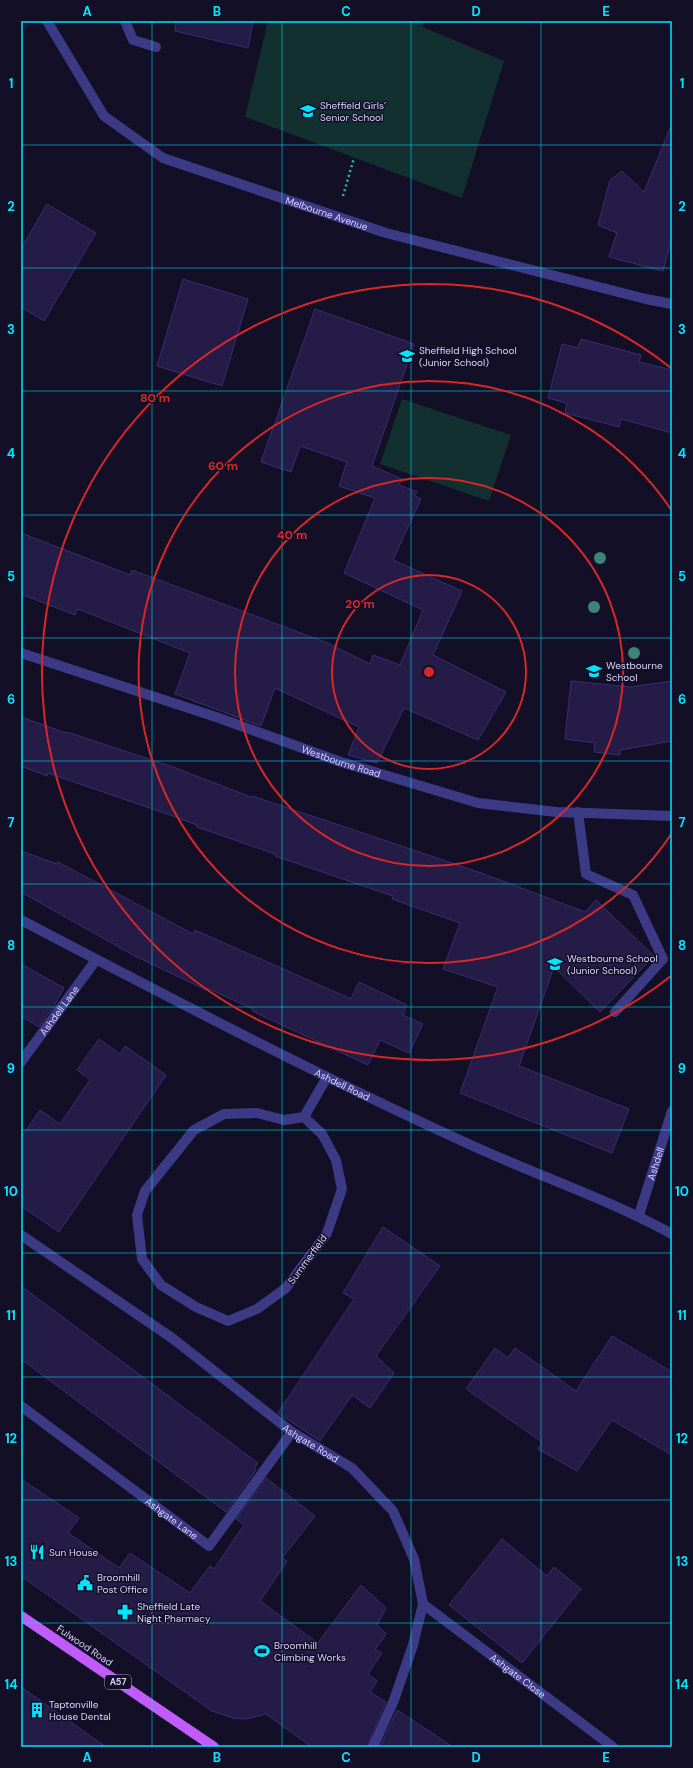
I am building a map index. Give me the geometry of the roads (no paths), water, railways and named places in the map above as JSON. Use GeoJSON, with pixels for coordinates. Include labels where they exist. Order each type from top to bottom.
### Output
{"type":"FeatureCollection","features":[{"type":"Feature","properties":{"kind":"main road","name":"Fulwood Road"},"geometry":{"type":"LineString","coordinates":[[21,1616],[214,1747]]}},
{"type":"Feature","properties":{"kind":"street","name":"Melbourne Avenue"},"geometry":{"type":"LineString","coordinates":[[47,21],[104,116],[163,158],[386,233],[646,299],[672,304]]}},
{"type":"Feature","properties":{"kind":"street"},"geometry":{"type":"LineString","coordinates":[[125,21],[132,40],[156,47]]}},
{"type":"Feature","properties":{"kind":"street","name":"Westbourne Road"},"geometry":{"type":"LineString","coordinates":[[21,653],[216,718],[341,762],[478,803],[557,812],[671,818]]}},
{"type":"Feature","properties":{"kind":"street"},"geometry":{"type":"LineString","coordinates":[[578,812],[586,874],[633,896],[663,959],[615,1012]]}},
{"type":"Feature","properties":{"kind":"street","name":"Ashdell Road"},"geometry":{"type":"LineString","coordinates":[[21,920],[282,1056],[474,1146],[639,1216],[672,1234]]}},
{"type":"Feature","properties":{"kind":"street","name":"Ashdell Lane"},"geometry":{"type":"LineString","coordinates":[[21,1062],[96,960]]}},
{"type":"Feature","properties":{"kind":"street"},"geometry":{"type":"LineString","coordinates":[[304,1117],[327,1077]]}},
{"type":"Feature","properties":{"kind":"street","name":"Ashdell"},"geometry":{"type":"LineString","coordinates":[[639,1216],[672,1111]]}},
{"type":"Feature","properties":{"kind":"street","name":"Summerfield"},"geometry":{"type":"LineString","coordinates":[[257,1113],[284,1120],[304,1117],[322,1134],[336,1160],[342,1189],[327,1233],[286,1288],[257,1309],[228,1321],[196,1307],[161,1285],[142,1259],[137,1215],[144,1191],[194,1130],[224,1114],[257,1113]]}},
{"type":"Feature","properties":{"kind":"street","name":"Ashgate Road"},"geometry":{"type":"LineString","coordinates":[[21,1235],[172,1338],[292,1432],[352,1468],[393,1511],[414,1560],[423,1604],[413,1645],[394,1700],[373,1747]]}},
{"type":"Feature","properties":{"kind":"street","name":"Ashgate Lane"},"geometry":{"type":"LineString","coordinates":[[21,1406],[209,1546],[292,1432]]}},
{"type":"Feature","properties":{"kind":"street","name":"Ashgate Close"},"geometry":{"type":"LineString","coordinates":[[423,1604],[613,1747]]}},
{"type":"Feature","properties":{"kind":"place","name":"Sheffield Girls’ Senior School"},"geometry":{"type":"Point","coordinates":[308,111]}},
{"type":"Feature","properties":{"kind":"place","name":"Sheffield High School (Junior School)"},"geometry":{"type":"Point","coordinates":[407,356]}},
{"type":"Feature","properties":{"kind":"place","name":"Westbourne School"},"geometry":{"type":"Point","coordinates":[594,671]}},
{"type":"Feature","properties":{"kind":"place","name":"Westbourne School (Junior School)"},"geometry":{"type":"Point","coordinates":[555,964]}},
{"type":"Feature","properties":{"kind":"place","name":"Sun House"},"geometry":{"type":"Point","coordinates":[37,1552]}},
{"type":"Feature","properties":{"kind":"place","name":"Broomhill Post Office"},"geometry":{"type":"Point","coordinates":[85,1583]}},
{"type":"Feature","properties":{"kind":"place","name":"Sheffield Late Night Pharmacy"},"geometry":{"type":"Point","coordinates":[125,1612]}},
{"type":"Feature","properties":{"kind":"place","name":"Broomhill Climbing Works"},"geometry":{"type":"Point","coordinates":[262,1651]}},
{"type":"Feature","properties":{"kind":"place","name":"Taptonville House Dental"},"geometry":{"type":"Point","coordinates":[37,1710]}}]}
